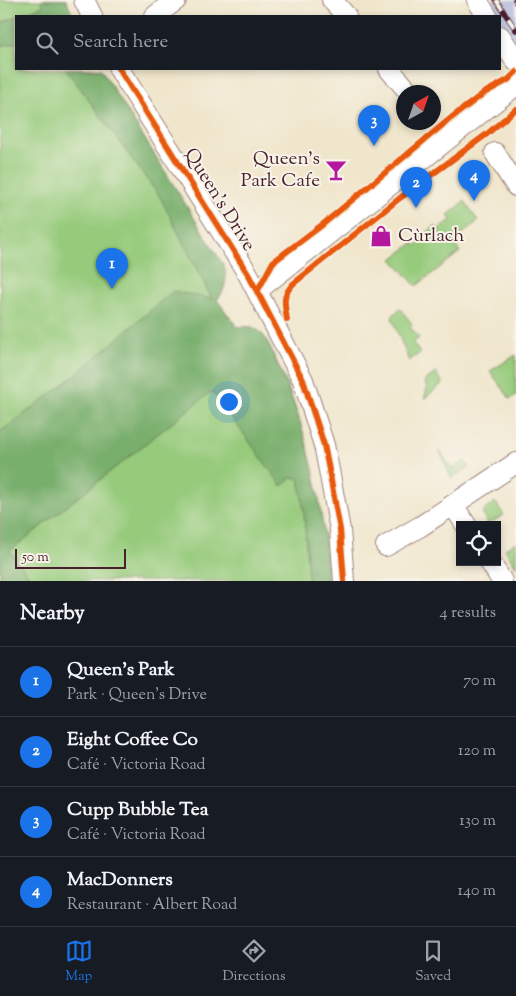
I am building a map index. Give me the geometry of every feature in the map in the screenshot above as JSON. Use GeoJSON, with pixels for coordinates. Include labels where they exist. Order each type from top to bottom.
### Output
{"type":"FeatureCollection","features":[{"type":"Feature","properties":{"kind":"street"},"geometry":{"type":"LineString","coordinates":[[84,0],[92,15]]}},
{"type":"Feature","properties":{"kind":"street"},"geometry":{"type":"LineString","coordinates":[[156,15],[176,0]]}},
{"type":"Feature","properties":{"kind":"street"},"geometry":{"type":"LineString","coordinates":[[332,0],[345,15]]}},
{"type":"Feature","properties":{"kind":"street"},"geometry":{"type":"LineString","coordinates":[[477,0],[486,15]]}},
{"type":"Feature","properties":{"kind":"street"},"geometry":{"type":"LineString","coordinates":[[501,38],[516,61]]}},
{"type":"Feature","properties":{"kind":"street","name":"Queen's Drive"},"geometry":{"type":"LineString","coordinates":[[120,70],[258,290],[303,380],[324,445],[338,514],[344,581]]}},
{"type":"Feature","properties":{"kind":"street"},"geometry":{"type":"LineString","coordinates":[[391,70],[403,85]]}},
{"type":"Feature","properties":{"kind":"street"},"geometry":{"type":"LineString","coordinates":[[258,290],[516,85]]}},
{"type":"Feature","properties":{"kind":"street"},"geometry":{"type":"LineString","coordinates":[[495,154],[516,186]]}},
{"type":"Feature","properties":{"kind":"street"},"geometry":{"type":"LineString","coordinates":[[386,546],[516,464]]}},
{"type":"Feature","properties":{"kind":"street"},"geometry":{"type":"LineString","coordinates":[[453,505],[463,521]]}},
{"type":"Feature","properties":{"kind":"street"},"geometry":{"type":"LineString","coordinates":[[493,566],[502,581]]}},
{"type":"Feature","properties":{"kind":"shaded area"},"geometry":{"type":"Polygon","coordinates":[[[487,0],[516,0],[516,44],[501,22],[501,15],[497,15],[487,0]]]}},
{"type":"Feature","properties":{"kind":"green space"},"geometry":{"type":"Polygon","coordinates":[[[0,0],[66,0],[73,15],[15,15],[15,70],[102,70],[224,266],[225,284],[217,300],[237,327],[254,328],[267,340],[288,386],[297,413],[306,441],[318,496],[328,581],[0,581],[0,0]]]}},
{"type":"Feature","properties":{"kind":"green space"},"geometry":{"type":"Polygon","coordinates":[[[41,0],[66,0],[73,15],[20,15],[43,6],[41,0]]]}},
{"type":"Feature","properties":{"kind":"green space"},"geometry":{"type":"Polygon","coordinates":[[[15,17],[15,43],[0,46],[0,23],[15,17]]]}},
{"type":"Feature","properties":{"kind":"green space"},"geometry":{"type":"Polygon","coordinates":[[[67,70],[102,70],[224,266],[225,284],[217,300],[237,327],[254,328],[262,334],[267,342],[298,416],[313,470],[323,525],[327,581],[308,581],[304,513],[299,478],[291,478],[282,486],[212,391],[10,551],[33,581],[0,581],[0,432],[68,381],[173,291],[212,299],[160,197],[67,70]]]}},
{"type":"Feature","properties":{"kind":"green space"},"geometry":{"type":"Polygon","coordinates":[[[465,201],[478,221],[453,242],[460,252],[416,286],[392,259],[413,243],[416,246],[422,241],[420,238],[435,226],[439,229],[451,220],[448,215],[465,201]]]}},
{"type":"Feature","properties":{"kind":"green space"},"geometry":{"type":"Polygon","coordinates":[[[400,308],[412,324],[410,327],[419,338],[413,343],[420,353],[409,361],[392,318],[400,308]]]}},
{"type":"Feature","properties":{"kind":"green space"},"geometry":{"type":"Polygon","coordinates":[[[516,355],[516,395],[510,399],[490,371],[516,355]]]}},
{"type":"Feature","properties":{"kind":"green space"},"geometry":{"type":"Polygon","coordinates":[[[436,373],[443,383],[424,399],[427,388],[424,381],[436,373]]]}},
{"type":"Feature","properties":{"kind":"green space"},"geometry":{"type":"Polygon","coordinates":[[[440,451],[452,469],[465,461],[469,467],[451,478],[440,451]]]}},
{"type":"Feature","properties":{"kind":"green space"},"geometry":{"type":"Polygon","coordinates":[[[495,502],[504,515],[493,521],[486,521],[482,512],[495,502]]]}},
{"type":"Feature","properties":{"kind":"green space"},"geometry":{"type":"Polygon","coordinates":[[[516,542],[516,567],[505,549],[516,542]]]}},
{"type":"Feature","properties":{"kind":"railway"},"geometry":{"type":"LineString","coordinates":[[496,0],[516,30]]}},
{"type":"Feature","properties":{"kind":"cycle path"},"geometry":{"type":"LineString","coordinates":[[120,70],[248,274],[303,380],[324,445],[340,530],[344,581]]}},
{"type":"Feature","properties":{"kind":"cycle path"},"geometry":{"type":"LineString","coordinates":[[258,290],[273,262],[322,225],[451,118],[484,93],[508,80],[516,72]]}},
{"type":"Feature","properties":{"kind":"cycle path"},"geometry":{"type":"LineString","coordinates":[[287,320],[285,297],[293,284],[400,198],[487,134],[516,109]]}},
{"type":"Feature","properties":{"kind":"place","name":"Cupp Bubble Tea"},"geometry":{"type":"Point","coordinates":[374,146]}},
{"type":"Feature","properties":{"kind":"place","name":"Queen's Park Cafe"},"geometry":{"type":"Point","coordinates":[336,170]}},
{"type":"Feature","properties":{"kind":"place","name":"MacDonners"},"geometry":{"type":"Point","coordinates":[474,201]}},
{"type":"Feature","properties":{"kind":"place","name":"Eight Coffee Co"},"geometry":{"type":"Point","coordinates":[416,208]}},
{"type":"Feature","properties":{"kind":"place","name":"Cùrlach"},"geometry":{"type":"Point","coordinates":[381,236]}},
{"type":"Feature","properties":{"kind":"place","name":"Queen's Park"},"geometry":{"type":"Point","coordinates":[112,289]}}]}
